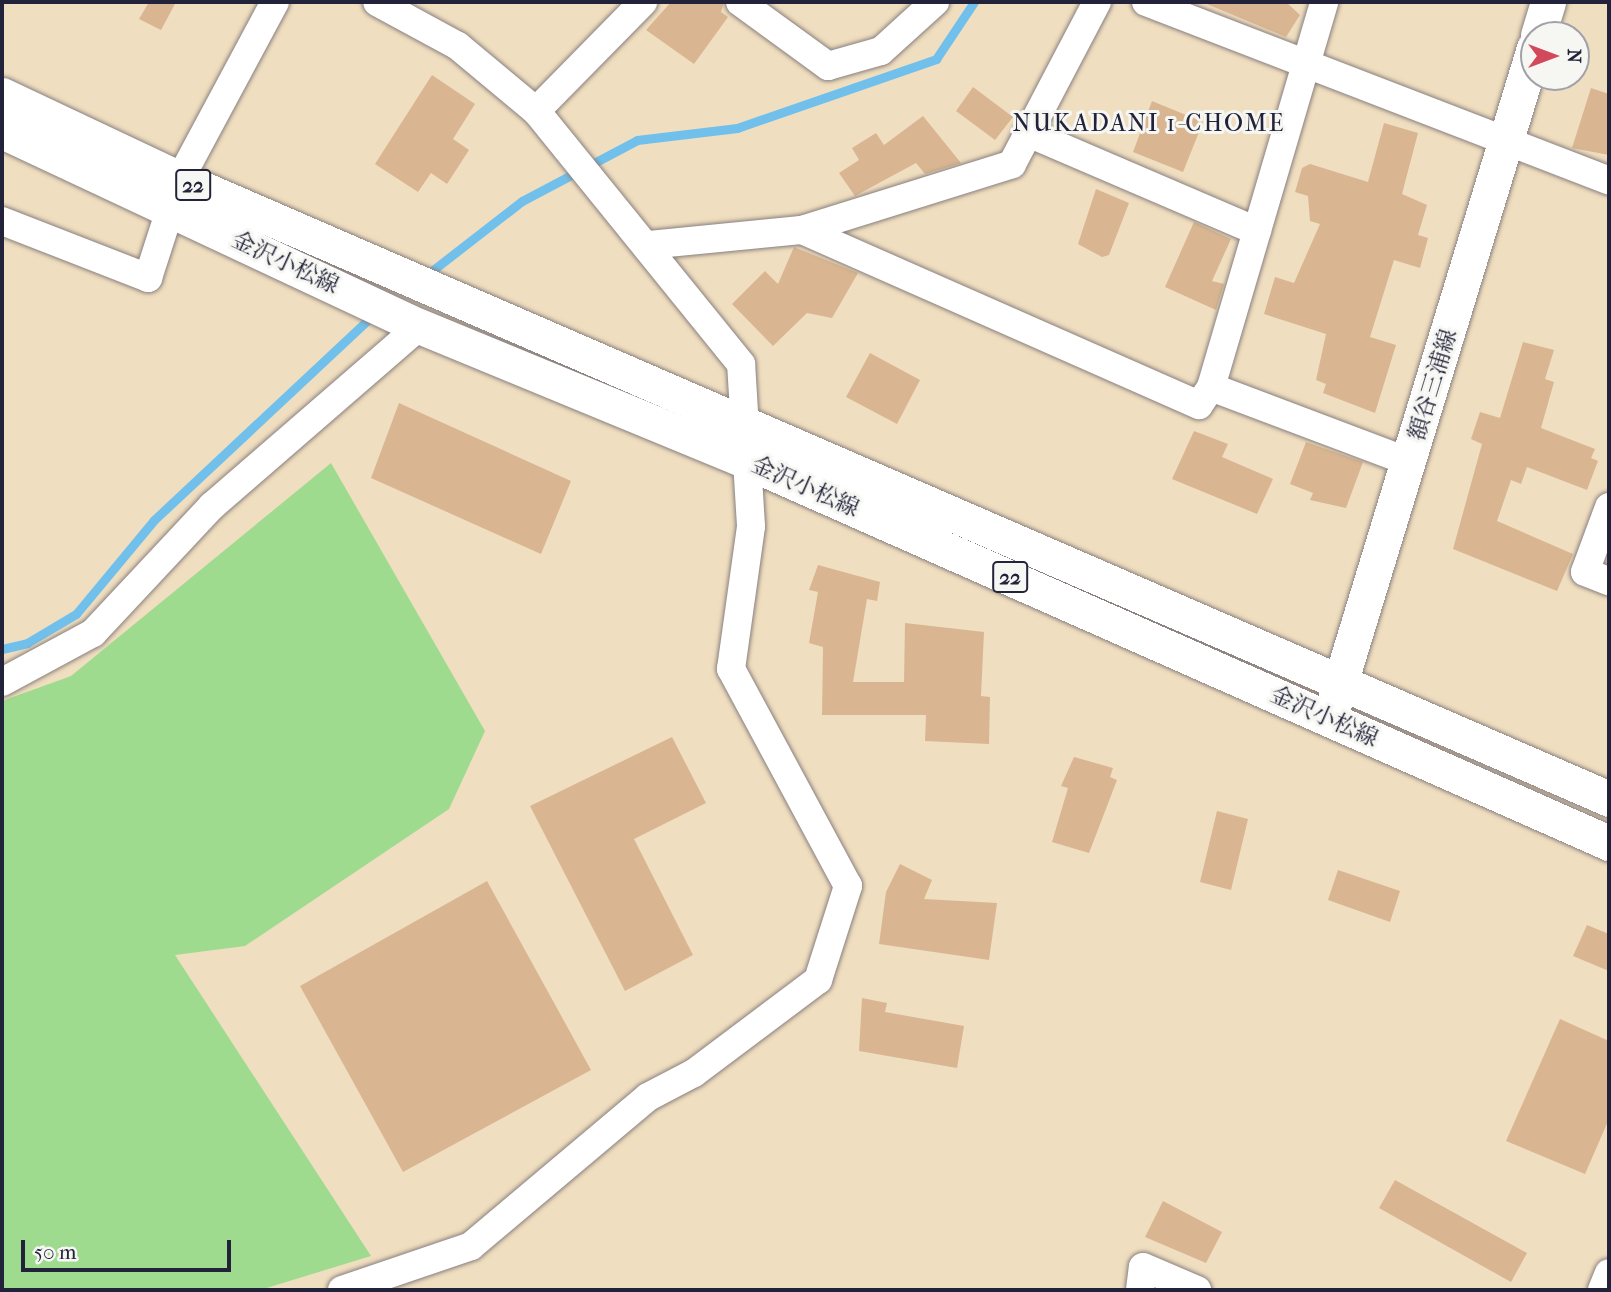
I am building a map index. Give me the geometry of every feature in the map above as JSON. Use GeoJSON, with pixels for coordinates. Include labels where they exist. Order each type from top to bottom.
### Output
{"type":"FeatureCollection","features":[{"type":"Feature","properties":{"kind":"main road"},"geometry":{"type":"LineString","coordinates":[[1543,21],[1549,2]]}},
{"type":"Feature","properties":{"kind":"main road","name":"額谷三浦線"},"geometry":{"type":"LineString","coordinates":[[1328,720],[1343,682],[1521,91]]}},
{"type":"Feature","properties":{"kind":"main road","name":"金沢小松線"},"geometry":{"type":"LineString","coordinates":[[2,96],[353,295],[414,324],[746,461],[1609,843]]}},
{"type":"Feature","properties":{"kind":"main road","name":"金沢小松線"},"geometry":{"type":"LineString","coordinates":[[2,131],[176,195],[388,267],[746,426],[1609,799]]}},
{"type":"Feature","properties":{"kind":"street"},"geometry":{"type":"LineString","coordinates":[[4,227],[148,278],[176,195],[275,2]]}},
{"type":"Feature","properties":{"kind":"street"},"geometry":{"type":"LineString","coordinates":[[342,1290],[471,1246],[648,1097],[694,1073],[818,980],[848,886],[731,669],[751,526],[741,364],[546,121],[458,47],[377,2]]}},
{"type":"Feature","properties":{"kind":"street"},"geometry":{"type":"LineString","coordinates":[[546,121],[643,2]]}},
{"type":"Feature","properties":{"kind":"street"},"geometry":{"type":"LineString","coordinates":[[740,2],[828,66],[881,51],[935,2]]}},
{"type":"Feature","properties":{"kind":"street"},"geometry":{"type":"LineString","coordinates":[[648,245],[802,230],[1012,164],[1097,2]]}},
{"type":"Feature","properties":{"kind":"street"},"geometry":{"type":"LineString","coordinates":[[1146,2],[1307,61],[1609,181]]}},
{"type":"Feature","properties":{"kind":"street"},"geometry":{"type":"LineString","coordinates":[[802,230],[1199,405],[1211,387],[1324,2]]}},
{"type":"Feature","properties":{"kind":"street"},"geometry":{"type":"LineString","coordinates":[[1028,133],[1257,231]]}},
{"type":"Feature","properties":{"kind":"street"},"geometry":{"type":"LineString","coordinates":[[2,682],[93,633],[212,506],[414,324]]}},
{"type":"Feature","properties":{"kind":"street"},"geometry":{"type":"LineString","coordinates":[[1211,387],[1410,462]]}},
{"type":"Feature","properties":{"kind":"street"},"geometry":{"type":"LineString","coordinates":[[1609,507],[1585,572],[1609,581]]}},
{"type":"Feature","properties":{"kind":"street"},"geometry":{"type":"LineString","coordinates":[[1140,1290],[1143,1267],[1197,1290]]}},
{"type":"Feature","properties":{"kind":"street"},"geometry":{"type":"LineString","coordinates":[[1602,1290],[1609,1273]]}},
{"type":"Feature","properties":{"kind":"green space"},"geometry":{"type":"Polygon","coordinates":[[[331,463],[485,731],[449,809],[245,946],[175,955],[371,1256],[260,1290],[2,1290],[2,701],[71,676],[331,463]]]}},
{"type":"Feature","properties":{"kind":"building"},"geometry":{"type":"Polygon","coordinates":[[[149,2],[176,2],[161,30],[139,19],[149,2]]]}},
{"type":"Feature","properties":{"kind":"building"},"geometry":{"type":"Polygon","coordinates":[[[671,2],[724,2],[721,12],[728,17],[694,64],[646,30],[671,2]]]}},
{"type":"Feature","properties":{"kind":"building"},"geometry":{"type":"Polygon","coordinates":[[[1202,2],[1286,2],[1300,15],[1286,37],[1202,2]]]}},
{"type":"Feature","properties":{"kind":"building"},"geometry":{"type":"Polygon","coordinates":[[[432,75],[475,104],[453,139],[469,150],[447,184],[431,173],[418,192],[375,164],[432,75]]]}},
{"type":"Feature","properties":{"kind":"building"},"geometry":{"type":"Polygon","coordinates":[[[973,87],[1013,117],[995,140],[956,111],[973,87]]]}},
{"type":"Feature","properties":{"kind":"building"},"geometry":{"type":"Polygon","coordinates":[[[1591,88],[1609,94],[1609,155],[1572,148],[1591,88]]]}},
{"type":"Feature","properties":{"kind":"building"},"geometry":{"type":"Polygon","coordinates":[[[1152,101],[1203,122],[1183,172],[1133,152],[1152,101]]]}},
{"type":"Feature","properties":{"kind":"building"},"geometry":{"type":"Polygon","coordinates":[[[923,116],[961,163],[925,174],[916,163],[855,196],[839,173],[859,160],[852,148],[876,133],[884,145],[923,116]]]}},
{"type":"Feature","properties":{"kind":"building"},"geometry":{"type":"Polygon","coordinates":[[[1384,123],[1418,133],[1402,194],[1427,205],[1418,235],[1428,238],[1420,268],[1394,260],[1370,337],[1396,345],[1375,413],[1323,393],[1326,384],[1316,380],[1326,334],[1264,314],[1275,277],[1294,283],[1320,224],[1310,221],[1308,196],[1295,192],[1302,168],[1310,164],[1368,182],[1384,123]]]}},
{"type":"Feature","properties":{"kind":"building"},"geometry":{"type":"Polygon","coordinates":[[[1096,189],[1129,203],[1109,255],[1102,257],[1078,244],[1096,189]]]}},
{"type":"Feature","properties":{"kind":"building"},"geometry":{"type":"Polygon","coordinates":[[[1194,222],[1231,239],[1212,281],[1224,284],[1216,310],[1165,287],[1194,222]]]}},
{"type":"Feature","properties":{"kind":"building"},"geometry":{"type":"Polygon","coordinates":[[[794,247],[858,273],[832,318],[807,313],[773,346],[732,304],[765,271],[778,284],[794,247]]]}},
{"type":"Feature","properties":{"kind":"building"},"geometry":{"type":"Polygon","coordinates":[[[1523,342],[1554,350],[1545,379],[1554,382],[1541,428],[1595,449],[1591,458],[1598,461],[1587,490],[1527,467],[1521,484],[1511,480],[1497,521],[1573,554],[1557,591],[1453,549],[1482,444],[1471,439],[1480,412],[1500,418],[1523,342]]]}},
{"type":"Feature","properties":{"kind":"building"},"geometry":{"type":"Polygon","coordinates":[[[870,353],[920,380],[897,424],[846,397],[870,353]]]}},
{"type":"Feature","properties":{"kind":"building"},"geometry":{"type":"Polygon","coordinates":[[[399,403],[571,481],[541,554],[371,478],[399,403]]]}},
{"type":"Feature","properties":{"kind":"building"},"geometry":{"type":"Polygon","coordinates":[[[1194,431],[1228,444],[1222,457],[1273,479],[1257,514],[1172,479],[1194,431]]]}},
{"type":"Feature","properties":{"kind":"building"},"geometry":{"type":"Polygon","coordinates":[[[1306,442],[1363,462],[1346,508],[1310,500],[1313,493],[1290,484],[1306,442]]]}},
{"type":"Feature","properties":{"kind":"building"},"geometry":{"type":"Polygon","coordinates":[[[818,565],[880,582],[877,601],[867,599],[853,682],[904,682],[905,623],[984,632],[981,696],[990,697],[989,744],[925,741],[926,715],[822,715],[823,647],[809,643],[818,592],[809,590],[818,565]]]}},
{"type":"Feature","properties":{"kind":"building"},"geometry":{"type":"Polygon","coordinates":[[[672,737],[706,803],[634,839],[693,955],[625,991],[530,806],[672,737]]]}},
{"type":"Feature","properties":{"kind":"building"},"geometry":{"type":"Polygon","coordinates":[[[1074,757],[1113,768],[1110,777],[1117,780],[1089,853],[1052,842],[1068,788],[1061,786],[1074,757]]]}},
{"type":"Feature","properties":{"kind":"building"},"geometry":{"type":"Polygon","coordinates":[[[1217,811],[1248,819],[1231,890],[1200,882],[1217,811]]]}},
{"type":"Feature","properties":{"kind":"building"},"geometry":{"type":"Polygon","coordinates":[[[900,864],[932,880],[924,899],[997,903],[989,960],[879,944],[886,892],[900,864]]]}},
{"type":"Feature","properties":{"kind":"building"},"geometry":{"type":"Polygon","coordinates":[[[1338,870],[1400,891],[1390,922],[1328,900],[1338,870]]]}},
{"type":"Feature","properties":{"kind":"building"},"geometry":{"type":"Polygon","coordinates":[[[487,881],[591,1070],[403,1172],[300,986],[487,881]]]}},
{"type":"Feature","properties":{"kind":"building"},"geometry":{"type":"Polygon","coordinates":[[[1587,925],[1609,934],[1609,971],[1573,956],[1587,925]]]}},
{"type":"Feature","properties":{"kind":"building"},"geometry":{"type":"Polygon","coordinates":[[[862,998],[887,1003],[885,1012],[964,1026],[957,1068],[859,1051],[862,998]]]}},
{"type":"Feature","properties":{"kind":"building"},"geometry":{"type":"Polygon","coordinates":[[[1560,1019],[1609,1041],[1609,1119],[1585,1174],[1506,1141],[1560,1019]]]}},
{"type":"Feature","properties":{"kind":"building"},"geometry":{"type":"Polygon","coordinates":[[[1395,1180],[1527,1253],[1511,1282],[1379,1208],[1395,1180]]]}},
{"type":"Feature","properties":{"kind":"building"},"geometry":{"type":"Polygon","coordinates":[[[1163,1201],[1222,1232],[1206,1263],[1145,1237],[1163,1201]]]}},
{"type":"Feature","properties":{"kind":"waterway"},"geometry":{"type":"LineString","coordinates":[[424,277],[522,201],[637,140],[737,128],[936,59],[974,2]]}},
{"type":"Feature","properties":{"kind":"waterway"},"geometry":{"type":"LineString","coordinates":[[2,649],[27,643],[76,614],[154,520],[373,315]]}},
{"type":"Feature","properties":{"kind":"district","name":"NUKADANI 1-CHOME"},"geometry":{"type":"Point","coordinates":[1149,124]}}]}
